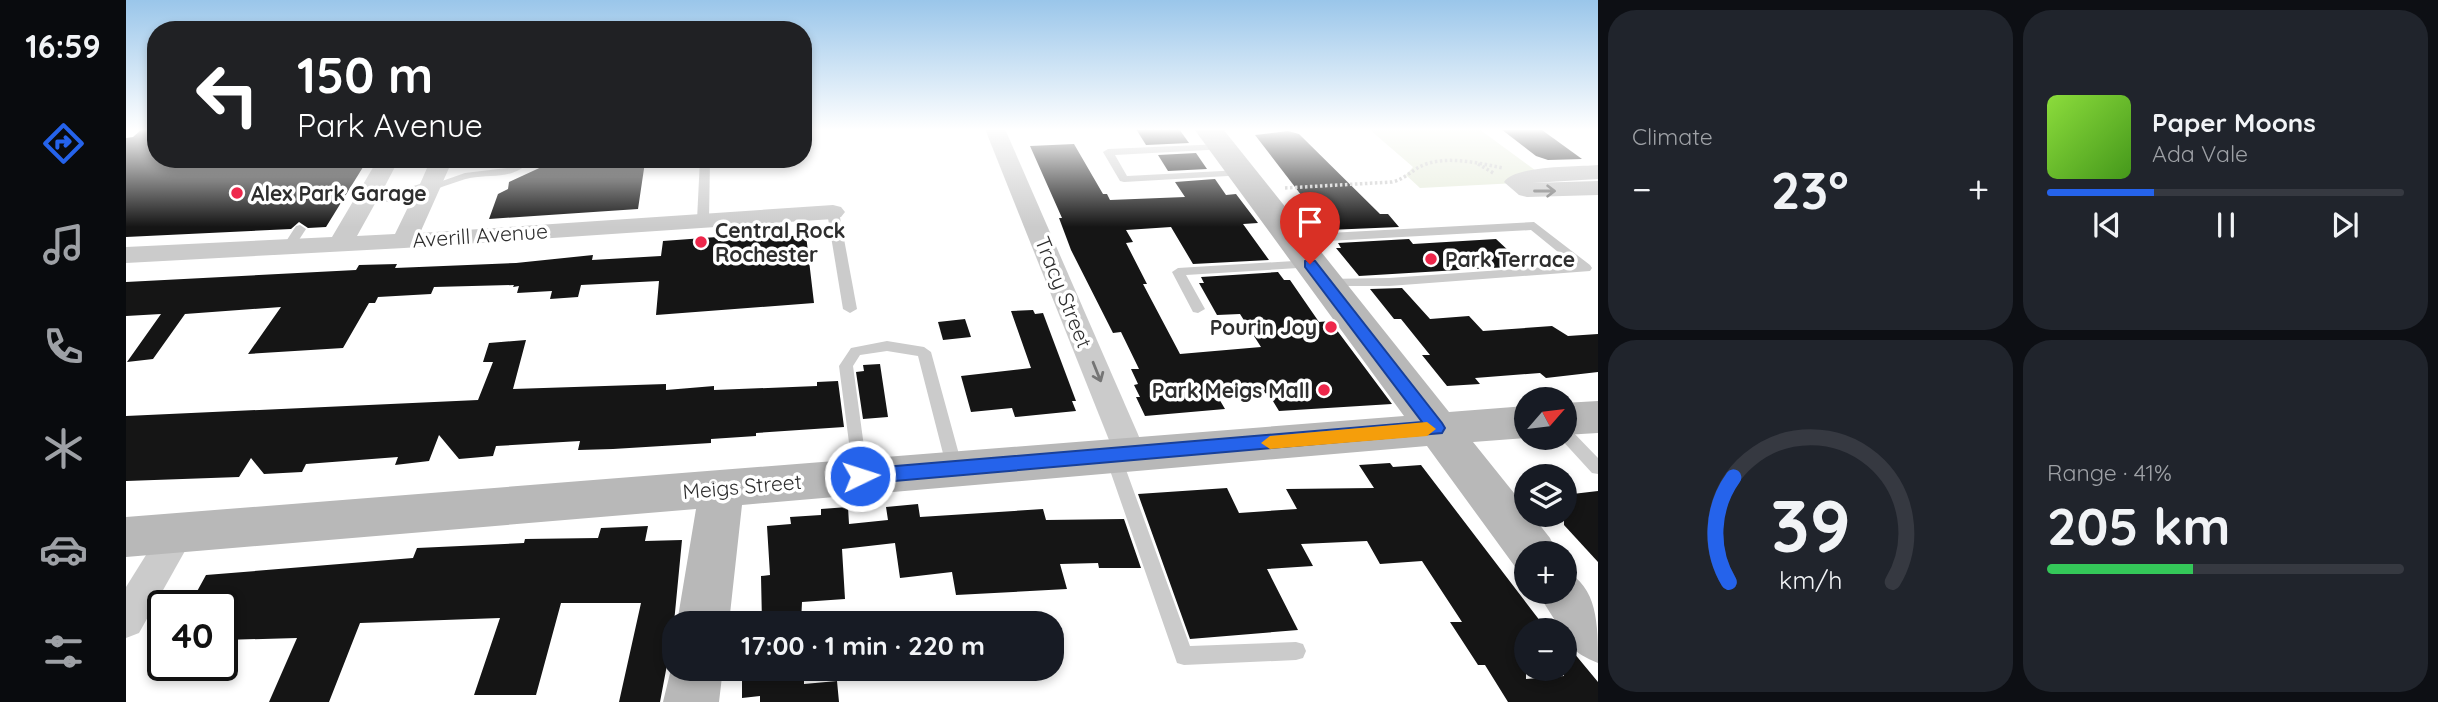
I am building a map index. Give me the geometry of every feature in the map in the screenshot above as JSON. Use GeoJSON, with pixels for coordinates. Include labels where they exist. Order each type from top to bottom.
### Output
{"type":"FeatureCollection","features":[{"type":"Feature","properties":{"kind":"street","name":"Tracy Street"},"geometry":{"type":"LineString","coordinates":[[1010,162],[1122,455]]}},
{"type":"Feature","properties":{"kind":"street"},"geometry":{"type":"LineString","coordinates":[[1232,162],[1524,541]]}},
{"type":"Feature","properties":{"kind":"street"},"geometry":{"type":"LineString","coordinates":[[340,244],[384,168]]}},
{"type":"Feature","properties":{"kind":"street"},"geometry":{"type":"LineString","coordinates":[[404,240],[438,168]]}},
{"type":"Feature","properties":{"kind":"street"},"geometry":{"type":"LineString","coordinates":[[1598,172],[1527,177],[1515,182],[1527,190],[1535,191],[1598,188]]}},
{"type":"Feature","properties":{"kind":"street"},"geometry":{"type":"LineString","coordinates":[[373,188],[378,193],[398,197],[428,188]]}},
{"type":"Feature","properties":{"kind":"street","name":"Averill Avenue"},"geometry":{"type":"LineString","coordinates":[[126,254],[295,237],[340,244],[833,212]]}},
{"type":"Feature","properties":{"kind":"street"},"geometry":{"type":"LineString","coordinates":[[1577,418],[1598,416]]}},
{"type":"Feature","properties":{"kind":"street","name":"Meigs Street"},"geometry":{"type":"LineString","coordinates":[[126,537],[1514,423]]}},
{"type":"Feature","properties":{"kind":"street"},"geometry":{"type":"LineString","coordinates":[[705,611],[722,487]]}},
{"type":"Feature","properties":{"kind":"street"},"geometry":{"type":"LineString","coordinates":[[126,621],[178,533]]}},
{"type":"Feature","properties":{"kind":"street"},"geometry":{"type":"LineString","coordinates":[[1571,604],[1598,638]]}},
{"type":"Feature","properties":{"kind":"street"},"geometry":{"type":"LineString","coordinates":[[691,702],[694,681]]}},
{"type":"Feature","properties":{"kind":"lane"},"geometry":{"type":"LineString","coordinates":[[1114,162],[1124,179],[1183,162]]}},
{"type":"Feature","properties":{"kind":"lane"},"geometry":{"type":"LineString","coordinates":[[428,188],[469,175],[512,171],[518,168]]}},
{"type":"Feature","properties":{"kind":"lane"},"geometry":{"type":"LineString","coordinates":[[704,220],[705,168]]}},
{"type":"Feature","properties":{"kind":"lane"},"geometry":{"type":"LineString","coordinates":[[833,212],[850,309]]}},
{"type":"Feature","properties":{"kind":"lane"},"geometry":{"type":"LineString","coordinates":[[1198,309],[1178,272],[1308,262],[1534,226],[1586,268],[1389,282],[1308,262]]}},
{"type":"Feature","properties":{"kind":"lane"},"geometry":{"type":"LineString","coordinates":[[860,476],[846,366],[856,351],[887,346],[924,352],[955,469]]}},
{"type":"Feature","properties":{"kind":"lane"},"geometry":{"type":"LineString","coordinates":[[1577,446],[1598,468]]}},
{"type":"Feature","properties":{"kind":"lane"},"geometry":{"type":"LineString","coordinates":[[1122,455],[1184,656],[1296,651]]}},
{"type":"Feature","properties":{"kind":"path"},"geometry":{"type":"LineString","coordinates":[[1276,188],[1392,182],[1403,180],[1409,172],[1433,162],[1475,163],[1507,169]]}},
{"type":"Feature","properties":{"kind":"path"},"geometry":{"type":"LineString","coordinates":[[1475,163],[1495,174]]}},
{"type":"Feature","properties":{"kind":"green space"},"geometry":{"type":"Polygon","coordinates":[[[1407,162],[1524,162],[1543,176],[1517,183],[1420,188],[1406,175],[1413,167],[1407,162]]]}},
{"type":"Feature","properties":{"kind":"building","name":"Alex Park Garage"},"geometry":{"type":"Polygon","coordinates":[[[126,162],[147,162],[147,168],[362,168],[326,227],[308,228],[299,222],[291,229],[126,237],[126,162]]]}},
{"type":"Feature","properties":{"kind":"building"},"geometry":{"type":"Polygon","coordinates":[[[1037,162],[1084,162],[1103,194],[1107,194],[1110,200],[1185,197],[1175,182],[1215,179],[1226,195],[1236,194],[1258,223],[1243,224],[1269,260],[1193,264],[1171,227],[1126,230],[1133,242],[1126,243],[1147,284],[1143,284],[1180,354],[1261,347],[1240,314],[1217,315],[1199,283],[1204,283],[1201,277],[1278,272],[1284,280],[1290,280],[1319,322],[1330,321],[1392,404],[1279,411],[1268,393],[1218,397],[1225,409],[1145,416],[1136,397],[1140,397],[1134,385],[1138,384],[1131,369],[1139,369],[1121,332],[1113,333],[1071,250],[1059,218],[1062,218],[1037,162]]]}},
{"type":"Feature","properties":{"kind":"building"},"geometry":{"type":"Polygon","coordinates":[[[1162,162],[1202,162],[1207,169],[1168,171],[1162,162]]]}},
{"type":"Feature","properties":{"kind":"building"},"geometry":{"type":"Polygon","coordinates":[[[1276,162],[1327,162],[1380,214],[1388,214],[1399,227],[1328,230],[1276,162]]]}},
{"type":"Feature","properties":{"kind":"building"},"geometry":{"type":"Polygon","coordinates":[[[539,168],[644,168],[638,209],[489,219],[498,194],[508,189],[509,182],[539,168]]]}},
{"type":"Feature","properties":{"kind":"building"},"geometry":{"type":"Polygon","coordinates":[[[806,235],[814,303],[656,315],[659,281],[581,285],[578,297],[550,299],[552,291],[517,293],[519,286],[513,287],[514,285],[434,287],[431,294],[378,297],[375,303],[369,303],[343,348],[248,354],[281,307],[185,314],[153,359],[127,362],[161,314],[126,316],[126,282],[356,270],[359,265],[397,264],[395,268],[516,263],[593,255],[592,260],[661,256],[663,241],[717,237],[718,241],[806,235]]]}},
{"type":"Feature","properties":{"kind":"building","name":"Park Terrace"},"geometry":{"type":"Polygon","coordinates":[[[1409,239],[1413,244],[1496,239],[1525,266],[1359,276],[1336,248],[1341,248],[1338,243],[1409,239]]]}},
{"type":"Feature","properties":{"kind":"building"},"geometry":{"type":"Polygon","coordinates":[[[1402,288],[1430,319],[1469,316],[1483,331],[1552,326],[1568,336],[1598,334],[1598,372],[1546,378],[1540,373],[1475,378],[1480,384],[1447,386],[1422,355],[1430,355],[1401,319],[1394,319],[1370,289],[1402,288]]]}},
{"type":"Feature","properties":{"kind":"building"},"geometry":{"type":"Polygon","coordinates":[[[1033,310],[1035,314],[1043,313],[1076,401],[1072,401],[1076,411],[1015,417],[1012,408],[971,412],[961,376],[1031,368],[1011,311],[1033,310]]]}},
{"type":"Feature","properties":{"kind":"building"},"geometry":{"type":"Polygon","coordinates":[[[965,319],[971,337],[943,340],[938,322],[965,319]]]}},
{"type":"Feature","properties":{"kind":"building"},"geometry":{"type":"Polygon","coordinates":[[[526,340],[513,389],[666,384],[666,390],[714,386],[714,390],[817,386],[817,382],[838,381],[844,427],[756,433],[756,436],[711,439],[711,443],[613,449],[578,450],[580,441],[496,446],[493,456],[459,459],[439,435],[429,461],[395,465],[398,457],[306,464],[302,472],[264,474],[251,458],[239,477],[126,481],[126,416],[478,400],[493,362],[483,362],[489,343],[526,340]]]}},
{"type":"Feature","properties":{"kind":"building"},"geometry":{"type":"Polygon","coordinates":[[[880,364],[888,417],[863,419],[856,372],[864,371],[863,365],[880,364]]]}},
{"type":"Feature","properties":{"kind":"building"},"geometry":{"type":"Polygon","coordinates":[[[1359,465],[1421,465],[1514,587],[1514,604],[1527,604],[1538,618],[1514,618],[1514,681],[1577,681],[1577,657],[1598,682],[1598,702],[1508,702],[1485,665],[1478,665],[1450,622],[1462,622],[1422,561],[1380,564],[1367,541],[1301,544],[1313,566],[1267,569],[1298,630],[1190,639],[1138,494],[1227,488],[1239,513],[1297,509],[1286,489],[1374,488],[1359,465]]]}},
{"type":"Feature","properties":{"kind":"building"},"geometry":{"type":"Polygon","coordinates":[[[1598,491],[1598,562],[1566,527],[1577,527],[1577,493],[1598,491]]]}},
{"type":"Feature","properties":{"kind":"building"},"geometry":{"type":"Polygon","coordinates":[[[918,504],[920,517],[1043,509],[1046,520],[1124,519],[1141,568],[1099,568],[1098,563],[1060,564],[1067,589],[956,595],[952,572],[900,578],[895,543],[842,549],[845,599],[802,602],[802,611],[762,611],[761,576],[770,575],[767,526],[791,524],[790,517],[821,515],[821,509],[848,507],[849,524],[888,520],[886,507],[918,504]]]}},
{"type":"Feature","properties":{"kind":"building"},"geometry":{"type":"Polygon","coordinates":[[[648,526],[645,541],[682,540],[675,611],[662,611],[664,681],[660,702],[619,702],[641,603],[561,603],[536,695],[474,695],[500,618],[360,623],[329,702],[269,702],[297,638],[238,640],[238,590],[198,590],[206,575],[413,558],[417,548],[524,543],[525,539],[598,538],[601,528],[648,526]]]}},
{"type":"Feature","properties":{"kind":"building"},"geometry":{"type":"Polygon","coordinates":[[[742,681],[804,681],[804,684],[837,681],[839,702],[760,702],[760,696],[742,698],[742,681]]]}},
{"type":"Feature","properties":{"kind":"slow traffic"},"geometry":{"type":"LineString","coordinates":[[1270,443],[1427,429]]}},
{"type":"Feature","properties":{"kind":"place","name":"Alex Park Garage"},"geometry":{"type":"Point","coordinates":[237,193]}},
{"type":"Feature","properties":{"kind":"place","name":"Central Rock Rochester"},"geometry":{"type":"Point","coordinates":[701,242]}},
{"type":"Feature","properties":{"kind":"place","name":"Park Terrace"},"geometry":{"type":"Point","coordinates":[1431,259]}},
{"type":"Feature","properties":{"kind":"place","name":"Pourin Joy"},"geometry":{"type":"Point","coordinates":[1331,327]}},
{"type":"Feature","properties":{"kind":"place","name":"Park Meigs Mall"},"geometry":{"type":"Point","coordinates":[1324,390]}},
{"type":"Feature","properties":{"kind":"route"},"geometry":{"type":"LineString","coordinates":[[860,476],[1436,428],[1310,264]]}}]}
